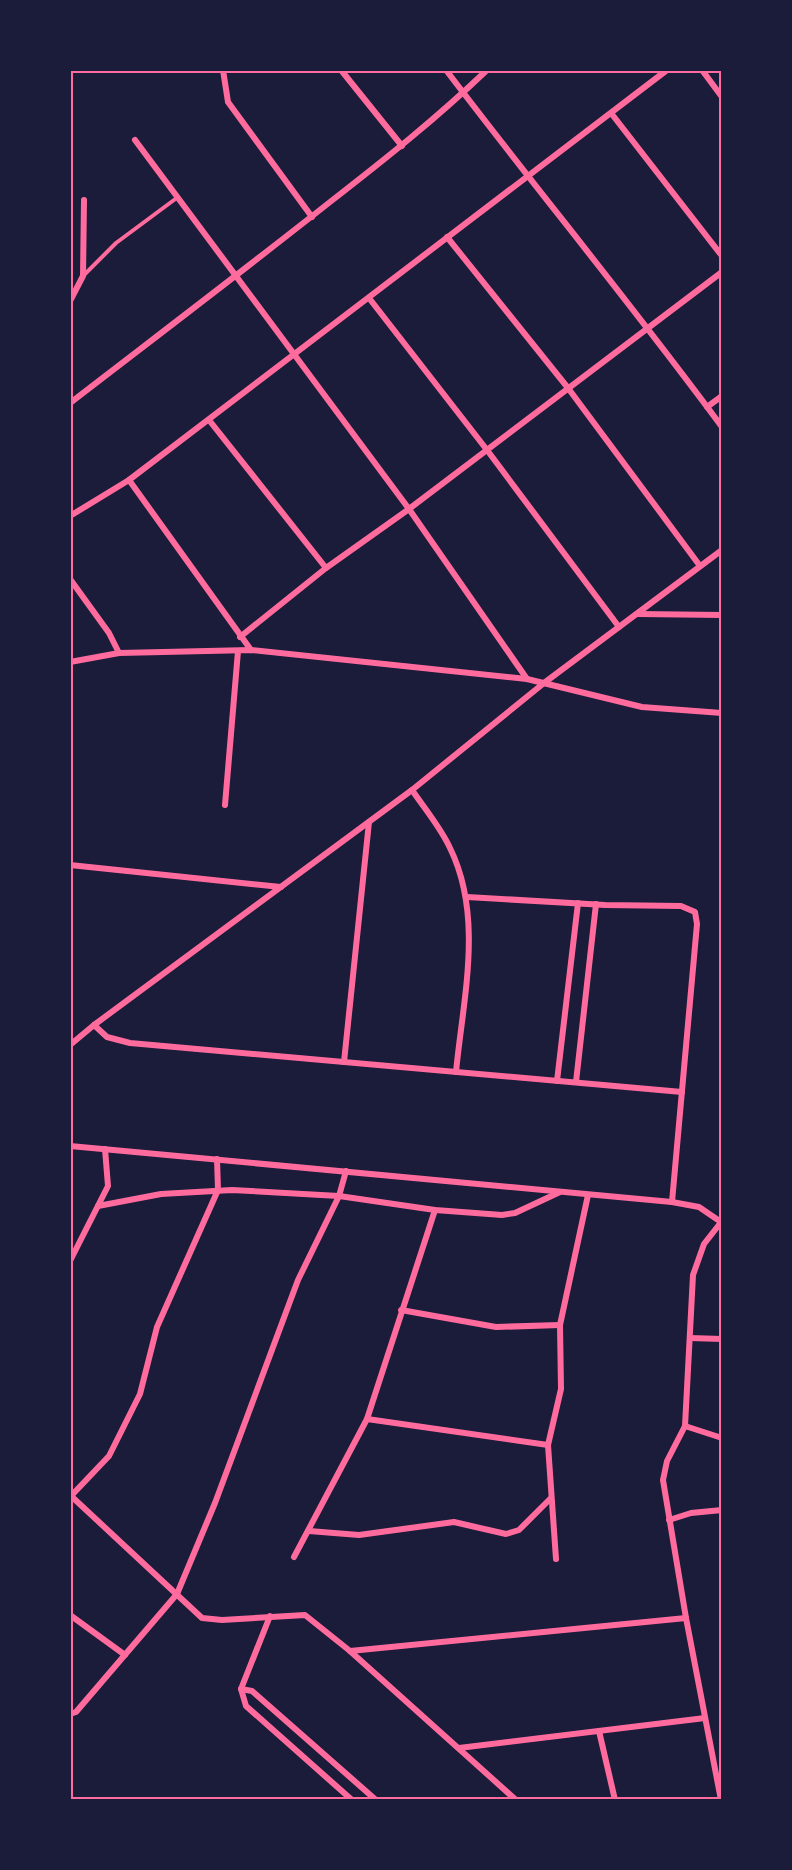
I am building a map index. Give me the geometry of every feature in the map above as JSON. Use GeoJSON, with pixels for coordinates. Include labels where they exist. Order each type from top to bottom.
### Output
{"type":"FeatureCollection","features":[{"type":"Feature","properties":{"kind":"street"},"geometry":{"type":"LineString","coordinates":[[223,70],[228,102],[312,217]]}},
{"type":"Feature","properties":{"kind":"street"},"geometry":{"type":"LineString","coordinates":[[341,70],[402,146]]}},
{"type":"Feature","properties":{"kind":"street"},"geometry":{"type":"LineString","coordinates":[[446,70],[527,177],[649,327],[722,427]]}},
{"type":"Feature","properties":{"kind":"street"},"geometry":{"type":"LineString","coordinates":[[70,403],[402,146],[464,93],[487,70]]}},
{"type":"Feature","properties":{"kind":"street"},"geometry":{"type":"LineString","coordinates":[[70,516],[129,480],[667,70]]}},
{"type":"Feature","properties":{"kind":"street"},"geometry":{"type":"LineString","coordinates":[[702,70],[722,97]]}},
{"type":"Feature","properties":{"kind":"street"},"geometry":{"type":"LineString","coordinates":[[611,113],[722,256]]}},
{"type":"Feature","properties":{"kind":"street"},"geometry":{"type":"LineString","coordinates":[[135,140],[409,509],[527,679]]}},
{"type":"Feature","properties":{"kind":"street"},"geometry":{"type":"LineString","coordinates":[[70,301],[83,276],[84,200]]}},
{"type":"Feature","properties":{"kind":"street"},"geometry":{"type":"LineString","coordinates":[[447,237],[568,388],[700,566]]}},
{"type":"Feature","properties":{"kind":"street"},"geometry":{"type":"LineString","coordinates":[[240,637],[326,568],[409,509],[722,272]]}},
{"type":"Feature","properties":{"kind":"street"},"geometry":{"type":"LineString","coordinates":[[369,298],[487,450],[619,627]]}},
{"type":"Feature","properties":{"kind":"street"},"geometry":{"type":"LineString","coordinates":[[707,407],[722,396]]}},
{"type":"Feature","properties":{"kind":"street"},"geometry":{"type":"LineString","coordinates":[[209,420],[326,568]]}},
{"type":"Feature","properties":{"kind":"street"},"geometry":{"type":"LineString","coordinates":[[129,480],[251,651]]}},
{"type":"Feature","properties":{"kind":"street"},"geometry":{"type":"LineString","coordinates":[[70,1045],[412,790],[544,683],[722,550]]}},
{"type":"Feature","properties":{"kind":"street"},"geometry":{"type":"LineString","coordinates":[[70,579],[119,653]]}},
{"type":"Feature","properties":{"kind":"street"},"geometry":{"type":"LineString","coordinates":[[637,614],[722,615]]}},
{"type":"Feature","properties":{"kind":"street"},"geometry":{"type":"LineString","coordinates":[[225,806],[238,651]]}},
{"type":"Feature","properties":{"kind":"street"},"geometry":{"type":"LineString","coordinates":[[70,662],[119,653],[251,651],[527,679],[642,707],[722,713]]}},
{"type":"Feature","properties":{"kind":"street"},"geometry":{"type":"LineString","coordinates":[[412,790],[450,848],[467,897],[469,940],[456,1072]]}},
{"type":"Feature","properties":{"kind":"street"},"geometry":{"type":"LineString","coordinates":[[344,1062],[369,822]]}},
{"type":"Feature","properties":{"kind":"street"},"geometry":{"type":"LineString","coordinates":[[70,865],[281,886]]}},
{"type":"Feature","properties":{"kind":"street"},"geometry":{"type":"LineString","coordinates":[[467,897],[681,906],[694,912],[697,924],[672,1202]]}},
{"type":"Feature","properties":{"kind":"street"},"geometry":{"type":"LineString","coordinates":[[557,1081],[578,903]]}},
{"type":"Feature","properties":{"kind":"street"},"geometry":{"type":"LineString","coordinates":[[576,1082],[596,904]]}},
{"type":"Feature","properties":{"kind":"street"},"geometry":{"type":"LineString","coordinates":[[94,1025],[107,1037],[130,1043],[682,1092]]}},
{"type":"Feature","properties":{"kind":"street"},"geometry":{"type":"LineString","coordinates":[[70,1146],[672,1202],[699,1207],[721,1221],[704,1244],[693,1275],[685,1426],[667,1461],[663,1480],[686,1618],[721,1800]]}},
{"type":"Feature","properties":{"kind":"street"},"geometry":{"type":"LineString","coordinates":[[70,1261],[108,1186],[105,1149]]}},
{"type":"Feature","properties":{"kind":"street"},"geometry":{"type":"LineString","coordinates":[[217,1159],[218,1190],[157,1327],[140,1394],[109,1456],[71,1496],[202,1618],[222,1620],[305,1615],[351,1652],[516,1800]]}},
{"type":"Feature","properties":{"kind":"street"},"geometry":{"type":"LineString","coordinates":[[70,1714],[76,1712],[177,1594],[214,1503],[298,1280],[339,1196],[346,1171]]}},
{"type":"Feature","properties":{"kind":"street"},"geometry":{"type":"LineString","coordinates":[[98,1206],[161,1194],[218,1190],[339,1196],[435,1210],[502,1215],[515,1214],[561,1192]]}},
{"type":"Feature","properties":{"kind":"street"},"geometry":{"type":"LineString","coordinates":[[556,1559],[548,1445],[561,1389],[560,1325],[588,1195]]}},
{"type":"Feature","properties":{"kind":"street"},"geometry":{"type":"LineString","coordinates":[[294,1557],[367,1419],[435,1210]]}},
{"type":"Feature","properties":{"kind":"street"},"geometry":{"type":"LineString","coordinates":[[402,1310],[496,1327],[560,1325]]}},
{"type":"Feature","properties":{"kind":"street"},"geometry":{"type":"LineString","coordinates":[[690,1338],[722,1339]]}},
{"type":"Feature","properties":{"kind":"street"},"geometry":{"type":"LineString","coordinates":[[367,1419],[548,1445]]}},
{"type":"Feature","properties":{"kind":"street"},"geometry":{"type":"LineString","coordinates":[[685,1426],[722,1438]]}},
{"type":"Feature","properties":{"kind":"street"},"geometry":{"type":"LineString","coordinates":[[309,1531],[359,1535],[454,1522],[506,1534],[519,1530],[550,1499]]}},
{"type":"Feature","properties":{"kind":"street"},"geometry":{"type":"LineString","coordinates":[[669,1520],[691,1513],[722,1510]]}},
{"type":"Feature","properties":{"kind":"street"},"geometry":{"type":"LineString","coordinates":[[70,1615],[125,1655]]}},
{"type":"Feature","properties":{"kind":"street"},"geometry":{"type":"LineString","coordinates":[[270,1616],[241,1689],[246,1706],[352,1800]]}},
{"type":"Feature","properties":{"kind":"street"},"geometry":{"type":"LineString","coordinates":[[351,1652],[686,1618]]}},
{"type":"Feature","properties":{"kind":"street"},"geometry":{"type":"LineString","coordinates":[[241,1689],[252,1691],[376,1800]]}},
{"type":"Feature","properties":{"kind":"street"},"geometry":{"type":"LineString","coordinates":[[459,1748],[705,1718]]}},
{"type":"Feature","properties":{"kind":"street"},"geometry":{"type":"LineString","coordinates":[[599,1731],[615,1800]]}},
{"type":"Feature","properties":{"kind":"lane"},"geometry":{"type":"LineString","coordinates":[[83,276],[116,243],[178,197]]}}]}
